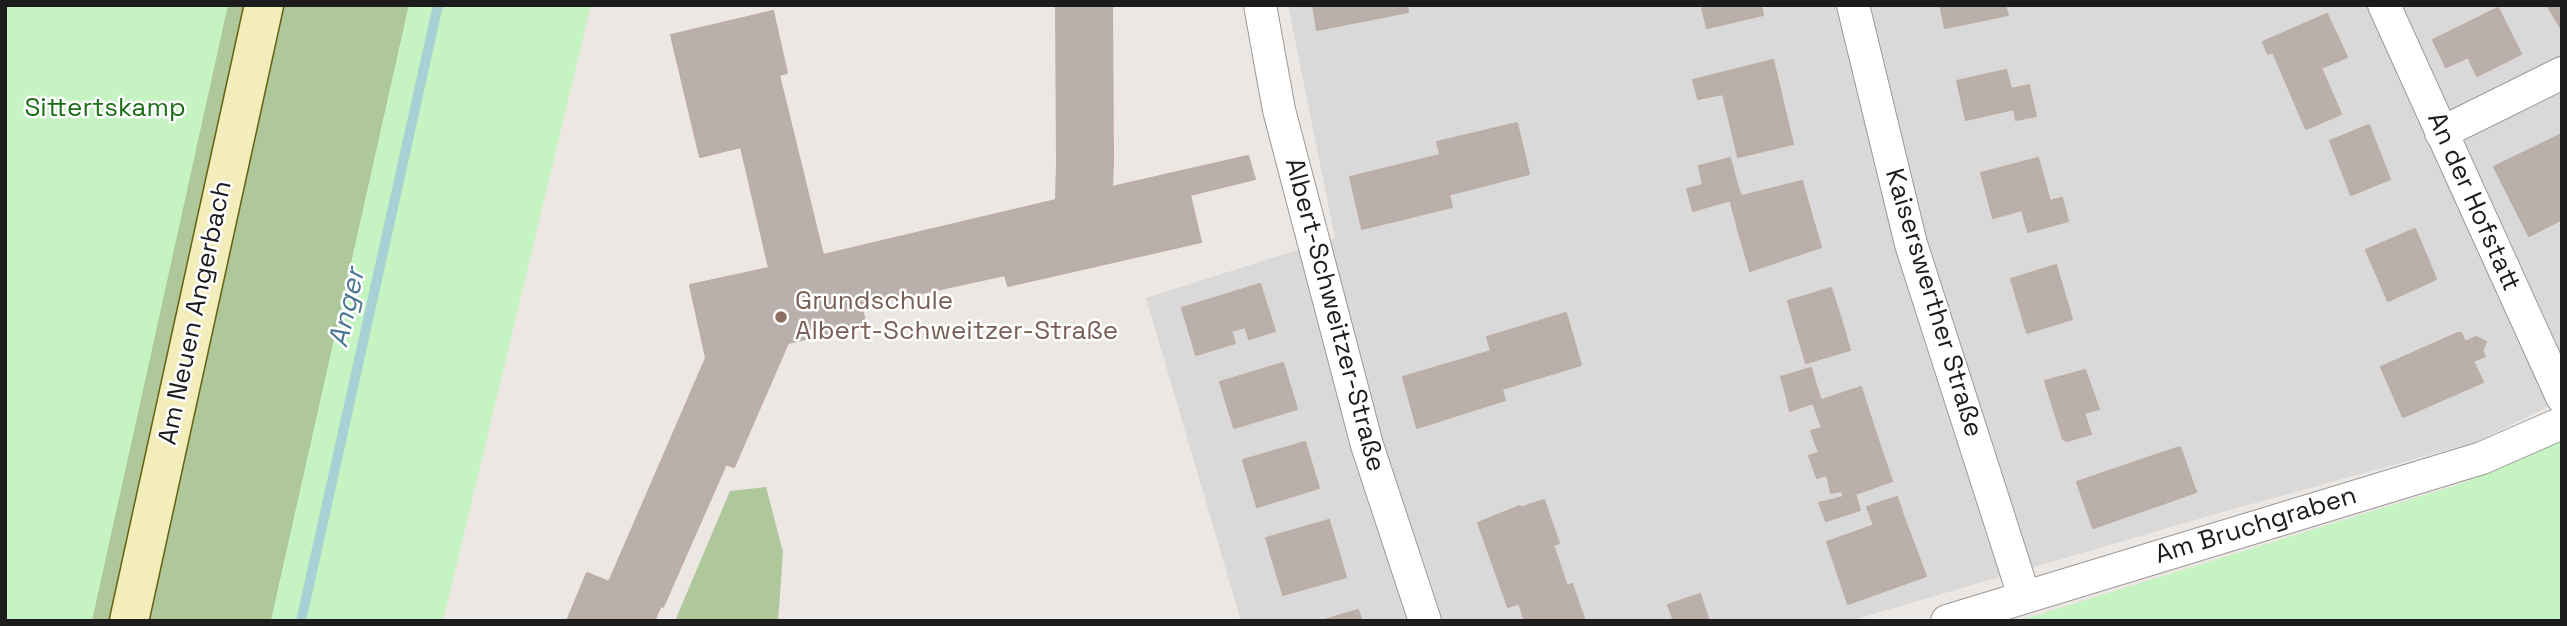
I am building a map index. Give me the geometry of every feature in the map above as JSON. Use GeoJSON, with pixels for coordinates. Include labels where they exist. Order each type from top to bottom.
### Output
{"type":"FeatureCollection","features":[{"type":"Feature","properties":{"kind":"street","name":"Am Neuen Angerbach"},"geometry":{"type":"LineString","coordinates":[[129,621],[264,5]]}},
{"type":"Feature","properties":{"kind":"street","name":"Albert-Schweitzer-Straße"},"geometry":{"type":"LineString","coordinates":[[1260,5],[1279,110],[1363,432],[1425,621]]}},
{"type":"Feature","properties":{"kind":"street","name":"Kaiserswerther Straße"},"geometry":{"type":"LineString","coordinates":[[1853,5],[1911,244],[2024,596]]}},
{"type":"Feature","properties":{"kind":"street","name":"An der Hofstatt"},"geometry":{"type":"LineString","coordinates":[[2384,5],[2562,397]]}},
{"type":"Feature","properties":{"kind":"street"},"geometry":{"type":"LineString","coordinates":[[2441,133],[2562,73]]}},
{"type":"Feature","properties":{"kind":"street","name":"Am Bruchgraben"},"geometry":{"type":"LineString","coordinates":[[1947,621],[2482,458],[2562,423]]}},
{"type":"Feature","properties":{"kind":"shaded area"},"geometry":{"type":"Polygon","coordinates":[[[1288,5],[2562,5],[2562,400],[2476,442],[2226,511],[1849,621],[1241,621],[1146,298],[1335,238],[1288,5]]]}},
{"type":"Feature","properties":{"kind":"green space"},"geometry":{"type":"Polygon","coordinates":[[[5,5],[409,5],[271,621],[5,621],[5,5]]]}},
{"type":"Feature","properties":{"kind":"green space","name":"Sittertskamp"},"geometry":{"type":"Polygon","coordinates":[[[5,5],[228,5],[92,621],[5,621],[5,5]]]}},
{"type":"Feature","properties":{"kind":"green space"},"geometry":{"type":"Polygon","coordinates":[[[409,5],[591,5],[443,621],[271,621],[409,5]]]}},
{"type":"Feature","properties":{"kind":"green space"},"geometry":{"type":"Polygon","coordinates":[[[2562,441],[2562,621],[2018,621],[2460,484],[2562,441]]]}},
{"type":"Feature","properties":{"kind":"green space"},"geometry":{"type":"Polygon","coordinates":[[[766,487],[783,552],[778,621],[675,621],[730,491],[766,487]]]}},
{"type":"Feature","properties":{"kind":"building"},"geometry":{"type":"Polygon","coordinates":[[[1056,5],[1112,5],[1113,161],[1057,162],[1056,5]]]}},
{"type":"Feature","properties":{"kind":"building"},"geometry":{"type":"Polygon","coordinates":[[[1313,5],[1407,5],[1408,12],[1317,30],[1313,5]]]}},
{"type":"Feature","properties":{"kind":"building"},"geometry":{"type":"Polygon","coordinates":[[[1708,5],[1761,5],[1763,15],[1707,28],[1702,8],[1708,5]]]}},
{"type":"Feature","properties":{"kind":"building"},"geometry":{"type":"Polygon","coordinates":[[[1940,5],[2005,5],[2008,15],[1945,28],[1940,5]]]}},
{"type":"Feature","properties":{"kind":"building"},"geometry":{"type":"Polygon","coordinates":[[[2547,5],[2562,5],[2562,30],[2547,5]]]}},
{"type":"Feature","properties":{"kind":"building"},"geometry":{"type":"Polygon","coordinates":[[[2498,8],[2521,54],[2477,76],[2468,57],[2446,67],[2433,40],[2498,8]]]}},
{"type":"Feature","properties":{"kind":"building","name":"Grundschule Albert-Schweitzer-Straße"},"geometry":{"type":"Polygon","coordinates":[[[773,11],[787,73],[779,75],[823,255],[1056,200],[1057,162],[1113,161],[1112,187],[1248,156],[1255,179],[1190,195],[1201,242],[1008,286],[1005,275],[895,299],[862,309],[866,325],[788,343],[734,467],[726,464],[663,607],[661,605],[655,619],[658,621],[567,621],[587,573],[609,582],[706,358],[690,285],[769,268],[741,147],[700,157],[671,35],[773,11]]]}},
{"type":"Feature","properties":{"kind":"building"},"geometry":{"type":"Polygon","coordinates":[[[2327,14],[2347,57],[2321,68],[2341,114],[2306,129],[2273,52],[2268,54],[2263,42],[2327,14]]]}},
{"type":"Feature","properties":{"kind":"building"},"geometry":{"type":"Polygon","coordinates":[[[1773,60],[1783,102],[1728,115],[1723,94],[1698,99],[1693,80],[1773,60]]]}},
{"type":"Feature","properties":{"kind":"building"},"geometry":{"type":"Polygon","coordinates":[[[2006,70],[2011,89],[2029,85],[2036,116],[2016,120],[2014,109],[1966,120],[1957,81],[2006,70]]]}},
{"type":"Feature","properties":{"kind":"building"},"geometry":{"type":"Polygon","coordinates":[[[1783,102],[1793,144],[1738,157],[1728,115],[1783,102]]]}},
{"type":"Feature","properties":{"kind":"building"},"geometry":{"type":"Polygon","coordinates":[[[1517,123],[1529,174],[1451,194],[1437,142],[1517,123]]]}},
{"type":"Feature","properties":{"kind":"building"},"geometry":{"type":"Polygon","coordinates":[[[2369,125],[2390,179],[2351,195],[2330,141],[2369,125]]]}},
{"type":"Feature","properties":{"kind":"building"},"geometry":{"type":"Polygon","coordinates":[[[2562,134],[2562,204],[2533,148],[2562,134]]]}},
{"type":"Feature","properties":{"kind":"building"},"geometry":{"type":"Polygon","coordinates":[[[2533,148],[2562,204],[2562,219],[2529,236],[2494,167],[2533,148]]]}},
{"type":"Feature","properties":{"kind":"building"},"geometry":{"type":"Polygon","coordinates":[[[1440,155],[1452,207],[1362,229],[1350,177],[1440,155]]]}},
{"type":"Feature","properties":{"kind":"building"},"geometry":{"type":"Polygon","coordinates":[[[1730,158],[1735,177],[1703,185],[1699,166],[1730,158]]]}},
{"type":"Feature","properties":{"kind":"building"},"geometry":{"type":"Polygon","coordinates":[[[2038,158],[2050,201],[2062,198],[2068,221],[2028,232],[2022,210],[1993,218],[1981,173],[2038,158]]]}},
{"type":"Feature","properties":{"kind":"building"},"geometry":{"type":"Polygon","coordinates":[[[1735,177],[1741,197],[1693,211],[1687,189],[1735,177]]]}},
{"type":"Feature","properties":{"kind":"building"},"geometry":{"type":"Polygon","coordinates":[[[1802,181],[1811,213],[1739,233],[1730,199],[1802,181]]]}},
{"type":"Feature","properties":{"kind":"building"},"geometry":{"type":"Polygon","coordinates":[[[1811,213],[1821,247],[1750,271],[1739,233],[1811,213]]]}},
{"type":"Feature","properties":{"kind":"building"},"geometry":{"type":"Polygon","coordinates":[[[2415,229],[2436,279],[2388,301],[2366,250],[2415,229]]]}},
{"type":"Feature","properties":{"kind":"building"},"geometry":{"type":"Polygon","coordinates":[[[2056,265],[2072,319],[2027,333],[2011,279],[2056,265]]]}},
{"type":"Feature","properties":{"kind":"building"},"geometry":{"type":"Polygon","coordinates":[[[1260,284],[1275,331],[1249,339],[1245,327],[1231,331],[1235,343],[1196,355],[1182,308],[1260,284]]]}},
{"type":"Feature","properties":{"kind":"building"},"geometry":{"type":"Polygon","coordinates":[[[1831,288],[1841,319],[1797,333],[1788,301],[1831,288]]]}},
{"type":"Feature","properties":{"kind":"building"},"geometry":{"type":"Polygon","coordinates":[[[1566,313],[1581,365],[1502,389],[1487,337],[1566,313]]]}},
{"type":"Feature","properties":{"kind":"building"},"geometry":{"type":"Polygon","coordinates":[[[1841,319],[1850,350],[1806,363],[1797,333],[1841,319]]]}},
{"type":"Feature","properties":{"kind":"building"},"geometry":{"type":"Polygon","coordinates":[[[2461,333],[2465,342],[2476,337],[2486,342],[2482,351],[2485,356],[2473,361],[2483,382],[2403,417],[2381,367],[2461,333]]]}},
{"type":"Feature","properties":{"kind":"building"},"geometry":{"type":"Polygon","coordinates":[[[1491,351],[1505,400],[1417,428],[1403,377],[1491,351]]]}},
{"type":"Feature","properties":{"kind":"building"},"geometry":{"type":"Polygon","coordinates":[[[1283,363],[1297,409],[1234,428],[1220,382],[1283,363]]]}},
{"type":"Feature","properties":{"kind":"building"},"geometry":{"type":"Polygon","coordinates":[[[1811,368],[1816,385],[1786,394],[1781,377],[1811,368]]]}},
{"type":"Feature","properties":{"kind":"building"},"geometry":{"type":"Polygon","coordinates":[[[2085,370],[2099,409],[2084,413],[2091,434],[2067,441],[2063,439],[2045,381],[2085,370]]]}},
{"type":"Feature","properties":{"kind":"building"},"geometry":{"type":"Polygon","coordinates":[[[1816,385],[1821,400],[1790,411],[1786,394],[1816,385]]]}},
{"type":"Feature","properties":{"kind":"building"},"geometry":{"type":"Polygon","coordinates":[[[1861,387],[1876,434],[1819,453],[1811,431],[1822,428],[1813,403],[1861,387]]]}},
{"type":"Feature","properties":{"kind":"building"},"geometry":{"type":"Polygon","coordinates":[[[1876,434],[1892,481],[1844,498],[1842,491],[1831,493],[1827,475],[1817,478],[1809,456],[1876,434]]]}},
{"type":"Feature","properties":{"kind":"building"},"geometry":{"type":"Polygon","coordinates":[[[1305,442],[1319,488],[1257,507],[1243,460],[1305,442]]]}},
{"type":"Feature","properties":{"kind":"building"},"geometry":{"type":"Polygon","coordinates":[[[2180,447],[2196,492],[2165,503],[2150,457],[2180,447]]]}},
{"type":"Feature","properties":{"kind":"building"},"geometry":{"type":"Polygon","coordinates":[[[2150,457],[2165,503],[2093,528],[2077,482],[2150,457]]]}},
{"type":"Feature","properties":{"kind":"building"},"geometry":{"type":"Polygon","coordinates":[[[1855,494],[1860,510],[1826,521],[1819,503],[1855,494]]]}},
{"type":"Feature","properties":{"kind":"building"},"geometry":{"type":"Polygon","coordinates":[[[1897,497],[1903,515],[1874,526],[1867,507],[1897,497]]]}},
{"type":"Feature","properties":{"kind":"building"},"geometry":{"type":"Polygon","coordinates":[[[1544,500],[1559,543],[1553,545],[1567,586],[1508,607],[1478,523],[1520,506],[1544,500]]]}},
{"type":"Feature","properties":{"kind":"building"},"geometry":{"type":"Polygon","coordinates":[[[1903,515],[1926,576],[1848,604],[1827,542],[1903,515]]]}},
{"type":"Feature","properties":{"kind":"building"},"geometry":{"type":"Polygon","coordinates":[[[1329,520],[1346,577],[1283,595],[1266,538],[1329,520]]]}},
{"type":"Feature","properties":{"kind":"building"},"geometry":{"type":"Polygon","coordinates":[[[1572,584],[1585,621],[1525,621],[1519,603],[1572,584]]]}},
{"type":"Feature","properties":{"kind":"building"},"geometry":{"type":"Polygon","coordinates":[[[1700,594],[1709,621],[1674,621],[1668,605],[1700,594]]]}},
{"type":"Feature","properties":{"kind":"building"},"geometry":{"type":"Polygon","coordinates":[[[1358,610],[1362,621],[1321,621],[1358,610]]]}},
{"type":"Feature","properties":{"kind":"waterway","name":"Anger"},"geometry":{"type":"LineString","coordinates":[[301,621],[438,5]]}},
{"type":"Feature","properties":{"kind":"place","name":"Grundschule Albert-Schweitzer-Straße"},"geometry":{"type":"Point","coordinates":[781,317]}}]}
